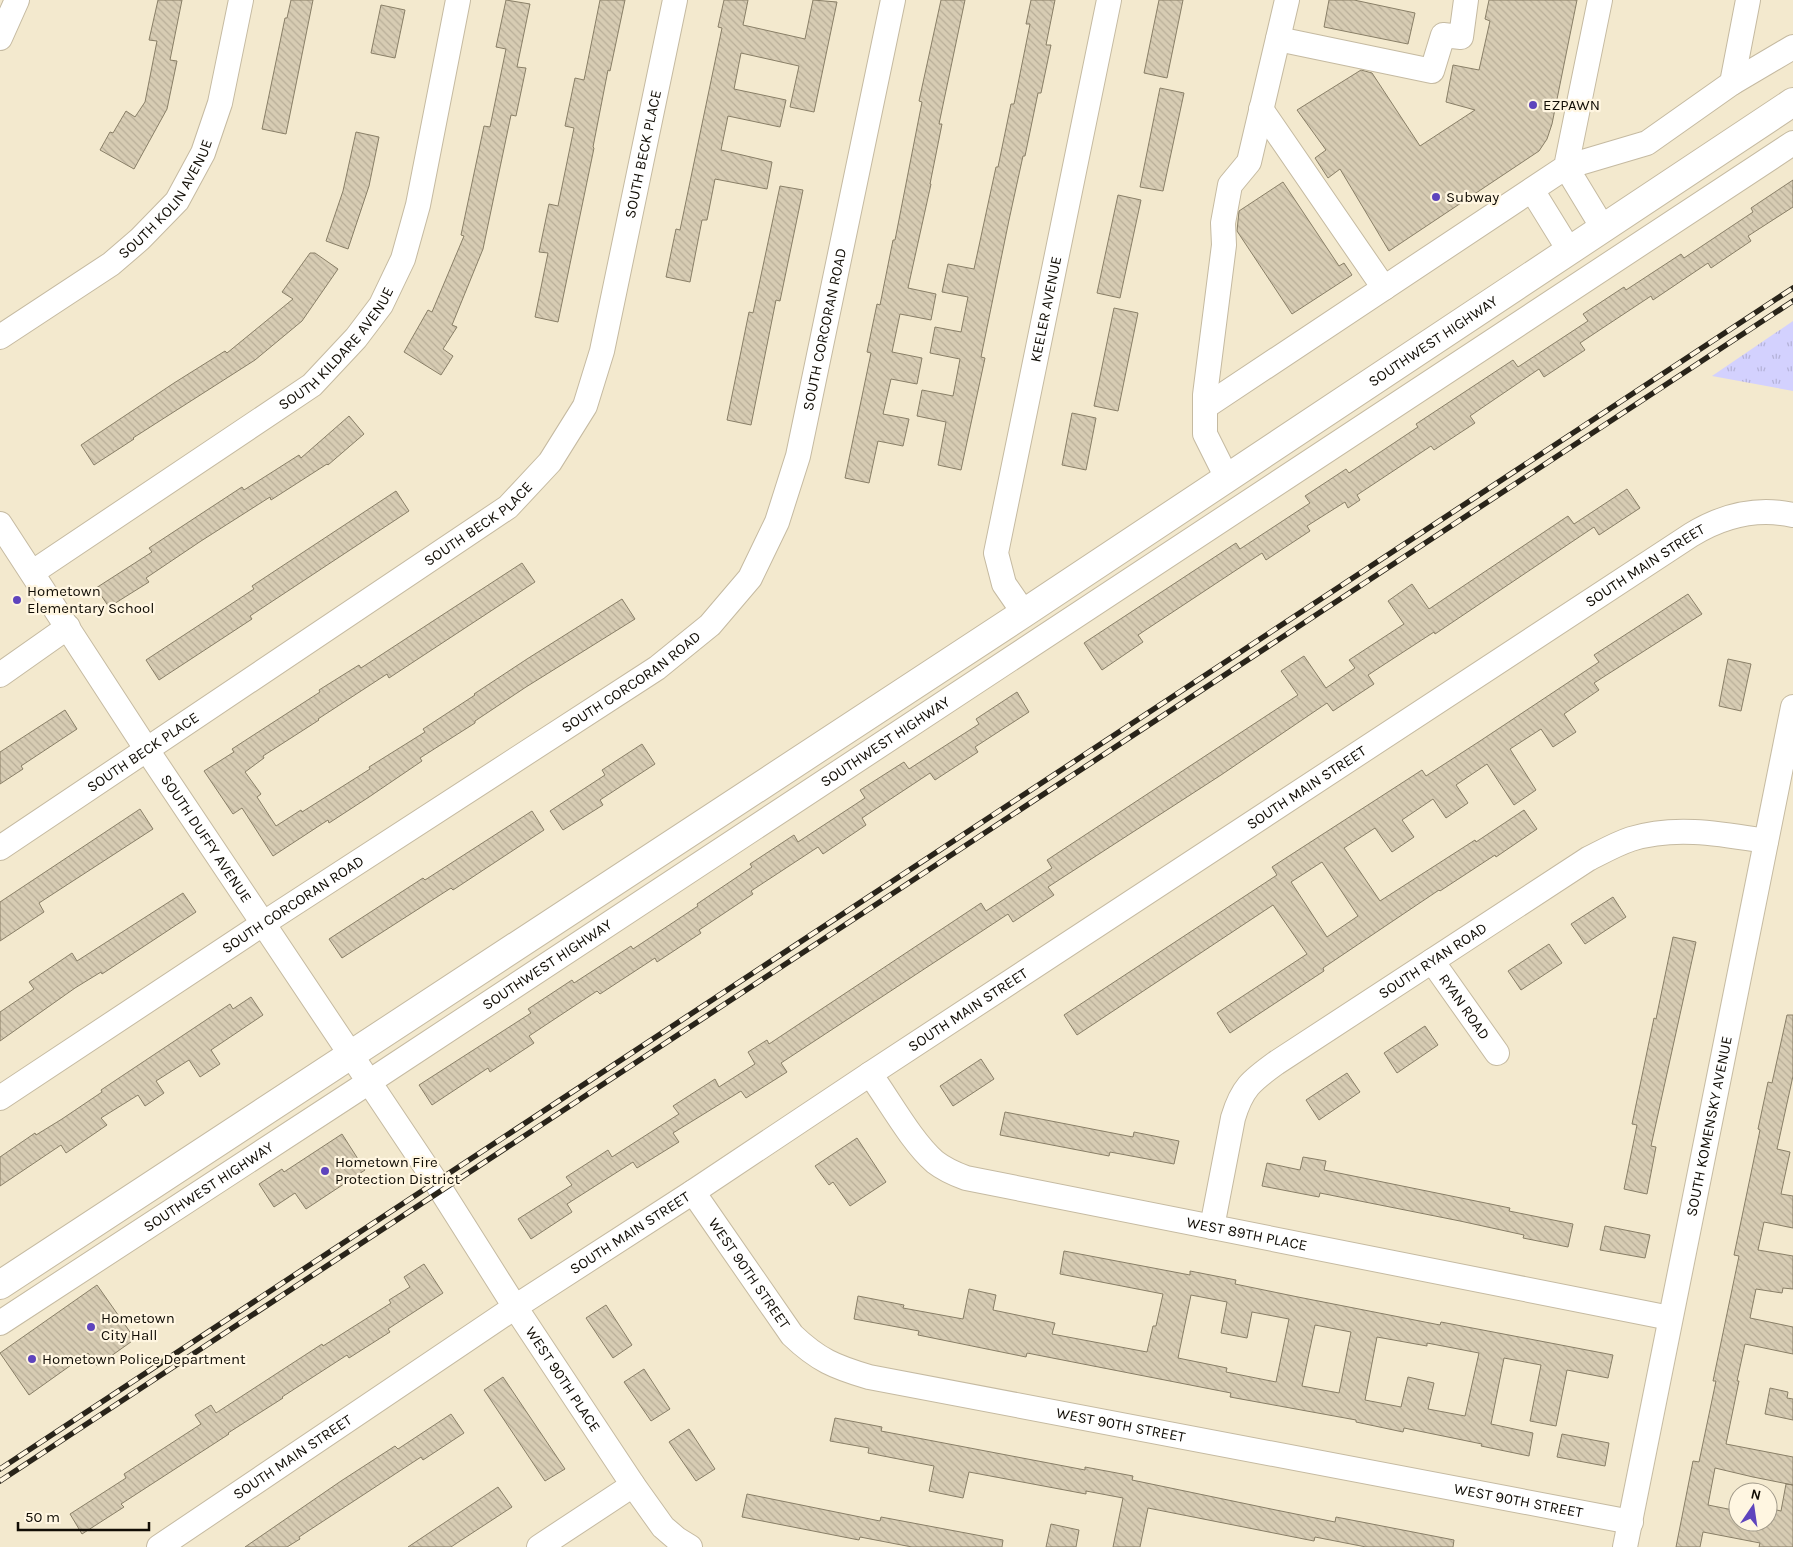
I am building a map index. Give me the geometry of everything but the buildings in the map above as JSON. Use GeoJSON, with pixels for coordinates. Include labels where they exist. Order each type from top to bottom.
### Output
{"type":"FeatureCollection","features":[{"type":"Feature","properties":{"kind":"main road","name":"SOUTHWEST HIGHWAY"},"geometry":{"type":"LineString","coordinates":[[0,1284],[1024,613],[1793,102]]}},
{"type":"Feature","properties":{"kind":"street"},"geometry":{"type":"LineString","coordinates":[[0,38],[17,0]]}},
{"type":"Feature","properties":{"kind":"street","name":"SOUTH KOLIN AVENUE"},"geometry":{"type":"LineString","coordinates":[[0,337],[111,264],[140,239],[177,201],[202,152],[220,103],[241,0]]}},
{"type":"Feature","properties":{"kind":"street","name":"SOUTH KILDARE AVENUE"},"geometry":{"type":"LineString","coordinates":[[33,572],[312,385],[356,338],[381,305],[403,259],[418,205],[458,0]]}},
{"type":"Feature","properties":{"kind":"street","name":"SOUTH BECK PLACE"},"geometry":{"type":"LineString","coordinates":[[0,848],[508,507],[550,462],[585,406],[602,351],[675,0]]}},
{"type":"Feature","properties":{"kind":"street","name":"SOUTH CORCORAN ROAD"},"geometry":{"type":"LineString","coordinates":[[0,1098],[264,923],[657,668],[710,624],[750,578],[777,522],[798,456],[892,0]]}},
{"type":"Feature","properties":{"kind":"street","name":"KEELER AVENUE"},"geometry":{"type":"LineString","coordinates":[[1024,613],[1004,584],[996,553],[1108,0]]}},
{"type":"Feature","properties":{"kind":"street"},"geometry":{"type":"LineString","coordinates":[[1227,478],[1205,434],[1205,395],[1224,246],[1223,223],[1230,185],[1249,162],[1287,0]]}},
{"type":"Feature","properties":{"kind":"street"},"geometry":{"type":"LineString","coordinates":[[1278,39],[1432,71],[1443,35],[1461,37],[1466,0]]}},
{"type":"Feature","properties":{"kind":"street"},"geometry":{"type":"LineString","coordinates":[[1600,0],[1566,167],[1603,228]]}},
{"type":"Feature","properties":{"kind":"street"},"geometry":{"type":"LineString","coordinates":[[1732,83],[1748,0]]}},
{"type":"Feature","properties":{"kind":"street"},"geometry":{"type":"LineString","coordinates":[[1205,407],[1566,167],[1647,143],[1732,83],[1793,47]]}},
{"type":"Feature","properties":{"kind":"street"},"geometry":{"type":"LineString","coordinates":[[1261,109],[1384,288]]}},
{"type":"Feature","properties":{"kind":"street","name":"SOUTHWEST HIGHWAY"},"geometry":{"type":"LineString","coordinates":[[0,1322],[369,1082],[1793,143]]}},
{"type":"Feature","properties":{"kind":"street"},"geometry":{"type":"LineString","coordinates":[[1532,190],[1570,250]]}},
{"type":"Feature","properties":{"kind":"street","name":"SOUTH MAIN STREET"},"geometry":{"type":"LineString","coordinates":[[159,1547],[515,1307],[694,1192],[870,1074],[1709,524],[1732,516],[1756,512],[1793,514]]}},
{"type":"Feature","properties":{"kind":"street","name":"SOUTH DUFFY AVENUE"},"geometry":{"type":"LineString","coordinates":[[3,536],[33,572],[147,750],[448,1202]]}},
{"type":"Feature","properties":{"kind":"street"},"geometry":{"type":"LineString","coordinates":[[1074,579],[1091,605]]}},
{"type":"Feature","properties":{"kind":"street"},"geometry":{"type":"LineString","coordinates":[[0,675],[68,627]]}},
{"type":"Feature","properties":{"kind":"street","name":"SOUTH KOMENSKY AVENUE"},"geometry":{"type":"LineString","coordinates":[[1625,1547],[1793,707]]}},
{"type":"Feature","properties":{"kind":"street","name":"SOUTH RYAN ROAD"},"geometry":{"type":"LineString","coordinates":[[1212,1227],[1233,1118],[1239,1100],[1246,1088],[1259,1075],[1276,1063],[1588,859],[1632,839],[1656,834],[1686,831],[1766,840]]}},
{"type":"Feature","properties":{"kind":"street","name":"RYAN ROAD"},"geometry":{"type":"LineString","coordinates":[[1432,961],[1497,1054]]}},
{"type":"Feature","properties":{"kind":"street","name":"WEST 89TH PLACE"},"geometry":{"type":"LineString","coordinates":[[870,1074],[923,1150],[937,1163],[953,1173],[982,1182],[1670,1318]]}},
{"type":"Feature","properties":{"kind":"street","name":"WEST 90TH STREET"},"geometry":{"type":"LineString","coordinates":[[694,1192],[792,1335],[809,1352],[846,1370],[868,1377],[1631,1522]]}},
{"type":"Feature","properties":{"kind":"street","name":"WEST 90TH PLACE"},"geometry":{"type":"LineString","coordinates":[[448,1202],[633,1485],[663,1527],[690,1547]]}},
{"type":"Feature","properties":{"kind":"street"},"geometry":{"type":"LineString","coordinates":[[539,1547],[633,1485]]}},
{"type":"Feature","properties":{"kind":"green space"},"geometry":{"type":"Polygon","coordinates":[[[1793,321],[1793,391],[1712,376],[1793,321]]]}},
{"type":"Feature","properties":{"kind":"railway"},"geometry":{"type":"LineString","coordinates":[[0,1469],[1793,288]]}},
{"type":"Feature","properties":{"kind":"railway"},"geometry":{"type":"LineString","coordinates":[[0,1481],[1793,301]]}},
{"type":"Feature","properties":{"kind":"place","name":"EZPAWN"},"geometry":{"type":"Point","coordinates":[1533,105]}},
{"type":"Feature","properties":{"kind":"place","name":"Subway"},"geometry":{"type":"Point","coordinates":[1436,197]}},
{"type":"Feature","properties":{"kind":"place","name":"Hometown Elementary School"},"geometry":{"type":"Point","coordinates":[17,600]}},
{"type":"Feature","properties":{"kind":"place","name":"Hometown Fire Protection District"},"geometry":{"type":"Point","coordinates":[325,1171]}},
{"type":"Feature","properties":{"kind":"place","name":"Hometown City Hall"},"geometry":{"type":"Point","coordinates":[91,1327]}},
{"type":"Feature","properties":{"kind":"place","name":"Hometown Police Department"},"geometry":{"type":"Point","coordinates":[32,1359]}}]}
